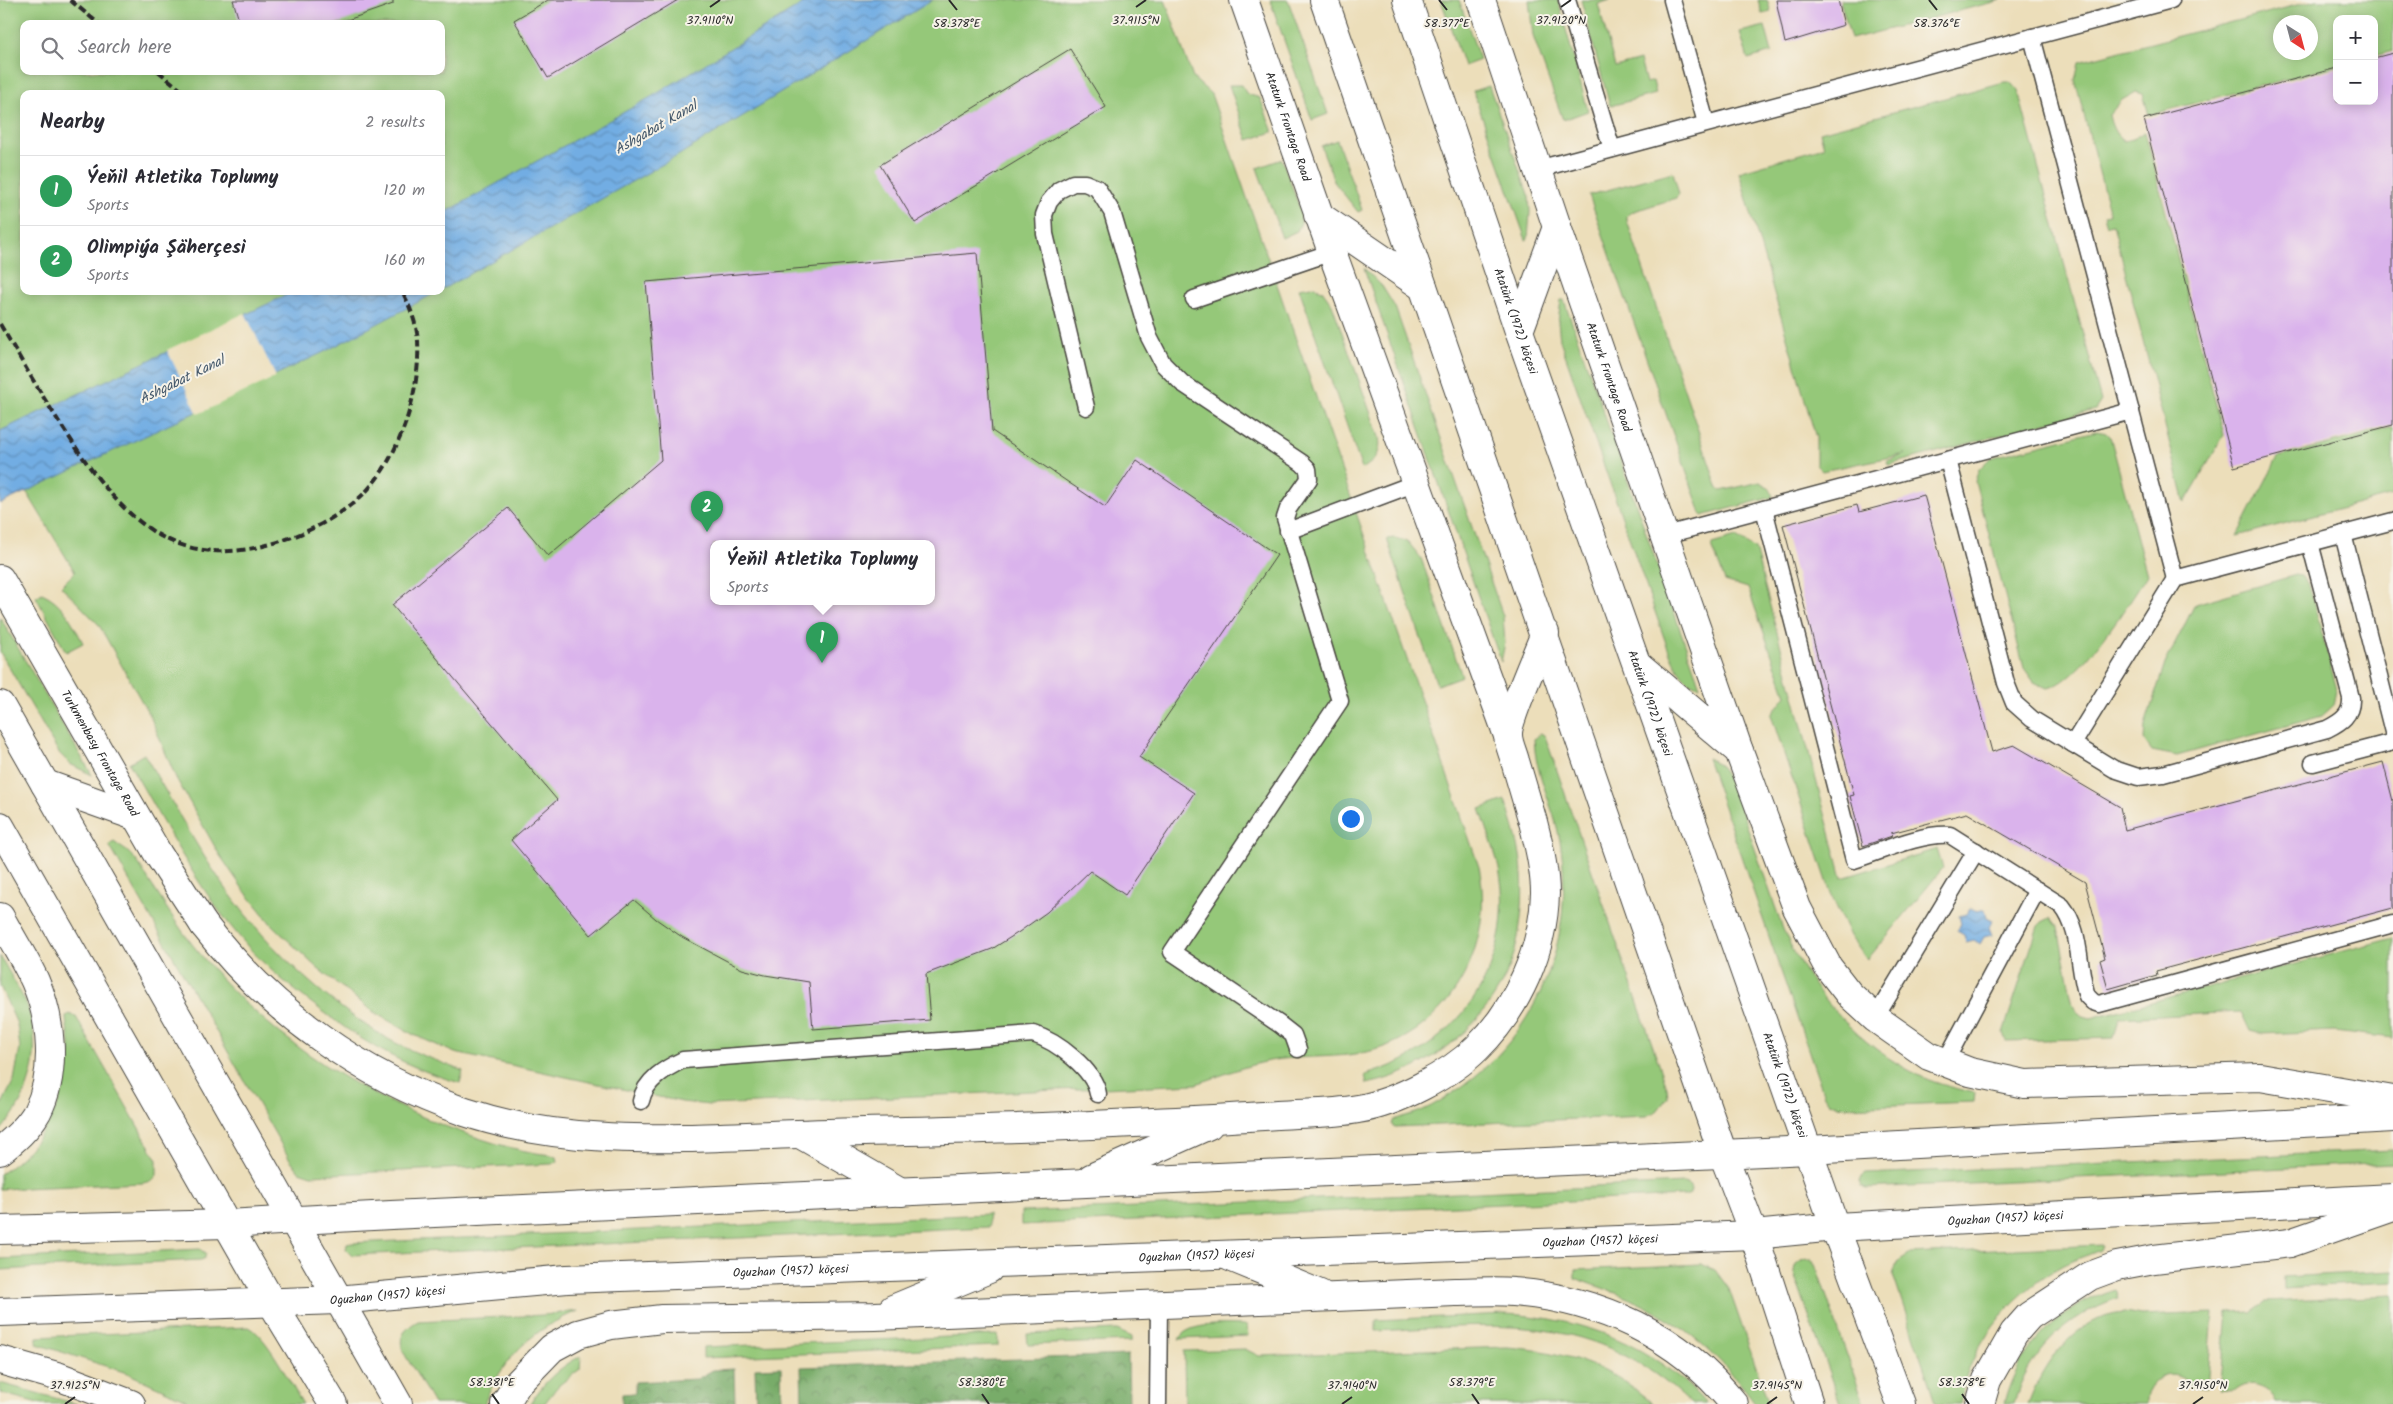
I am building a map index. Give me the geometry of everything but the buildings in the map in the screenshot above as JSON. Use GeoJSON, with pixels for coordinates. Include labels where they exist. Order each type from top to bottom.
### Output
{"type":"FeatureCollection","features":[{"type":"Feature","properties":{"kind":"main road","name":"Ataturk Frontage Road"},"geometry":{"type":"LineString","coordinates":[[800,1134],[999,1129],[1222,1119],[1359,1109],[1388,1100],[1425,1084],[1453,1067],[1477,1048],[1511,1004],[1529,969],[1543,914],[1545,890],[1534,828],[1507,733],[1318,215],[1244,0]]}},
{"type":"Feature","properties":{"kind":"main road"},"geometry":{"type":"LineString","coordinates":[[1324,0],[1545,634],[1723,1154],[1754,1234],[1809,1404]]}},
{"type":"Feature","properties":{"kind":"main road","name":"Atatürk (1972) köçesi"},"geometry":{"type":"LineString","coordinates":[[1407,0],[1519,331],[1835,1227],[1901,1404]]}},
{"type":"Feature","properties":{"kind":"main road","name":"Ataturk Frontage Road"},"geometry":{"type":"LineString","coordinates":[[1481,0],[1557,227],[1666,535],[1739,751],[1801,915],[1828,967],[1849,994],[1875,1018],[1929,1056],[1970,1072],[2025,1084],[2260,1077],[2393,1100]]}},
{"type":"Feature","properties":{"kind":"main road"},"geometry":{"type":"LineString","coordinates":[[1318,215],[1423,287]]}},
{"type":"Feature","properties":{"kind":"main road"},"geometry":{"type":"LineString","coordinates":[[1519,331],[1557,227]]}},
{"type":"Feature","properties":{"kind":"main road","name":"Turkmenbasy Frontage Road"},"geometry":{"type":"LineString","coordinates":[[0,579],[135,816],[204,925],[228,956],[267,996],[328,1043],[397,1084],[466,1112],[534,1129],[597,1138],[800,1134]]}},
{"type":"Feature","properties":{"kind":"main road"},"geometry":{"type":"LineString","coordinates":[[1507,733],[1545,634]]}},
{"type":"Feature","properties":{"kind":"main road"},"geometry":{"type":"LineString","coordinates":[[1638,664],[1739,751]]}},
{"type":"Feature","properties":{"kind":"main road"},"geometry":{"type":"LineString","coordinates":[[0,705],[337,1300],[398,1404]]}},
{"type":"Feature","properties":{"kind":"main road"},"geometry":{"type":"LineString","coordinates":[[45,784],[135,816]]}},
{"type":"Feature","properties":{"kind":"main road"},"geometry":{"type":"LineString","coordinates":[[0,826],[272,1303],[333,1404]]}},
{"type":"Feature","properties":{"kind":"main road"},"geometry":{"type":"LineString","coordinates":[[0,917],[35,981],[42,1001],[50,1045],[47,1082],[36,1113],[24,1129],[0,1151]]}},
{"type":"Feature","properties":{"kind":"main road"},"geometry":{"type":"LineString","coordinates":[[0,1230],[293,1221],[400,1214],[1808,1150],[2393,1118]]}},
{"type":"Feature","properties":{"kind":"main road"},"geometry":{"type":"LineString","coordinates":[[1076,1184],[1222,1119]]}},
{"type":"Feature","properties":{"kind":"main road"},"geometry":{"type":"LineString","coordinates":[[800,1134],[901,1192]]}},
{"type":"Feature","properties":{"kind":"main road","name":"Oguzhan (1957) köçesi"},"geometry":{"type":"LineString","coordinates":[[0,1312],[337,1300],[567,1279],[1754,1234],[1835,1227],[2393,1198]]}},
{"type":"Feature","properties":{"kind":"main road"},"geometry":{"type":"LineString","coordinates":[[1980,1404],[1987,1380],[2014,1333],[2029,1316],[2090,1276],[2118,1266],[2154,1259],[2290,1243],[2393,1207]]}},
{"type":"Feature","properties":{"kind":"main road"},"geometry":{"type":"LineString","coordinates":[[1222,1253],[1327,1297]]}},
{"type":"Feature","properties":{"kind":"main road"},"geometry":{"type":"LineString","coordinates":[[875,1316],[1007,1262]]}},
{"type":"Feature","properties":{"kind":"main road"},"geometry":{"type":"LineString","coordinates":[[506,1404],[517,1384],[552,1348],[578,1334],[611,1325],[662,1319],[875,1316],[1327,1297],[1512,1292],[1576,1302],[1605,1310],[1658,1336],[1699,1366],[1734,1404]]}},
{"type":"Feature","properties":{"kind":"main road"},"geometry":{"type":"LineString","coordinates":[[0,1360],[60,1376],[131,1404]]}},
{"type":"Feature","properties":{"kind":"lane"},"geometry":{"type":"LineString","coordinates":[[1567,0],[1612,149]]}},
{"type":"Feature","properties":{"kind":"lane"},"geometry":{"type":"LineString","coordinates":[[1672,0],[1706,123]]}},
{"type":"Feature","properties":{"kind":"lane"},"geometry":{"type":"LineString","coordinates":[[1538,168],[2171,0]]}},
{"type":"Feature","properties":{"kind":"lane"},"geometry":{"type":"LineString","coordinates":[[2032,37],[2175,579]]}},
{"type":"Feature","properties":{"kind":"lane"},"geometry":{"type":"LineString","coordinates":[[1086,406],[1045,234],[1044,215],[1049,202],[1060,190],[1073,184],[1085,183],[1097,188],[1112,212],[1149,337],[1163,364],[1182,384],[1302,463],[1308,469],[1309,479],[1288,510],[1285,518],[1340,701],[1172,952],[1279,1024],[1293,1036],[1298,1049]]}},
{"type":"Feature","properties":{"kind":"lane"},"geometry":{"type":"LineString","coordinates":[[1194,299],[1332,252]]}},
{"type":"Feature","properties":{"kind":"lane"},"geometry":{"type":"LineString","coordinates":[[1666,535],[2131,411]]}},
{"type":"Feature","properties":{"kind":"lane"},"geometry":{"type":"LineString","coordinates":[[1948,460],[2006,683],[2014,703],[2032,719],[2114,770],[2138,777],[2172,771],[2327,729],[2339,723],[2347,715],[2352,707],[2351,698],[2310,543]]}},
{"type":"Feature","properties":{"kind":"lane"},"geometry":{"type":"LineString","coordinates":[[1288,531],[1416,483]]}},
{"type":"Feature","properties":{"kind":"lane"},"geometry":{"type":"LineString","coordinates":[[1764,509],[1854,860],[1939,834],[1950,835],[2062,906],[2074,926],[2087,996],[2093,1002],[2100,1004],[2393,924]]}},
{"type":"Feature","properties":{"kind":"lane"},"geometry":{"type":"LineString","coordinates":[[2073,744],[2175,579],[2393,521]]}},
{"type":"Feature","properties":{"kind":"lane"},"geometry":{"type":"LineString","coordinates":[[2343,534],[2393,732]]}},
{"type":"Feature","properties":{"kind":"lane"},"geometry":{"type":"LineString","coordinates":[[2313,763],[2393,742]]}},
{"type":"Feature","properties":{"kind":"lane"},"geometry":{"type":"LineString","coordinates":[[1875,1018],[1976,851]]}},
{"type":"Feature","properties":{"kind":"lane"},"geometry":{"type":"LineString","coordinates":[[1945,1062],[2037,890]]}},
{"type":"Feature","properties":{"kind":"lane"},"geometry":{"type":"LineString","coordinates":[[641,1100],[647,1086],[672,1065],[683,1060],[1033,1034],[1055,1044],[1089,1073],[1098,1094]]}},
{"type":"Feature","properties":{"kind":"lane"},"geometry":{"type":"LineString","coordinates":[[1158,1305],[1158,1404]]}},
{"type":"Feature","properties":{"kind":"green space"},"geometry":{"type":"Polygon","coordinates":[[[0,0],[1165,0],[1193,78],[1211,94],[1479,867],[1482,897],[1480,927],[1473,955],[1460,982],[1443,1006],[1421,1026],[1396,1042],[1355,1054],[1293,1058],[1259,1063],[1196,1084],[709,1105],[682,1102],[455,1053],[414,1035],[375,1013],[317,968],[272,925],[243,889],[219,854],[176,778],[151,718],[99,625],[61,586],[75,572],[0,448],[0,0]]]}},
{"type":"Feature","properties":{"kind":"green space"},"geometry":{"type":"Polygon","coordinates":[[[1270,0],[1288,0],[1328,114],[1312,120],[1270,0]]]}},
{"type":"Feature","properties":{"kind":"green space"},"geometry":{"type":"Polygon","coordinates":[[[1441,0],[1459,0],[1480,60],[1464,66],[1441,0]]]}},
{"type":"Feature","properties":{"kind":"green space"},"geometry":{"type":"Polygon","coordinates":[[[1529,0],[1558,0],[1588,111],[1563,120],[1533,36],[1529,0]]]}},
{"type":"Feature","properties":{"kind":"green space"},"geometry":{"type":"Polygon","coordinates":[[[1581,0],[1610,0],[1598,4],[1615,67],[1640,60],[1646,83],[1653,81],[1656,94],[1610,106],[1581,0]]]}},
{"type":"Feature","properties":{"kind":"green space"},"geometry":{"type":"Polygon","coordinates":[[[1758,0],[1767,0],[1771,12],[1762,14],[1758,0]]]}},
{"type":"Feature","properties":{"kind":"green space"},"geometry":{"type":"Polygon","coordinates":[[[1840,0],[2001,0],[1851,39],[1840,0]]]}},
{"type":"Feature","properties":{"kind":"green space"},"geometry":{"type":"Polygon","coordinates":[[[2316,0],[2393,0],[2393,51],[2378,55],[2378,15],[2333,15],[2333,67],[2149,115],[2143,94],[2136,92],[2122,100],[2109,115],[2114,130],[2124,141],[2145,132],[2224,435],[2185,503],[2113,224],[2107,225],[2104,215],[2110,214],[2075,80],[2079,62],[2316,0]]]}},
{"type":"Feature","properties":{"kind":"green space"},"geometry":{"type":"Polygon","coordinates":[[[1765,26],[1772,52],[1748,59],[1740,32],[1765,26]]]}},
{"type":"Feature","properties":{"kind":"green space"},"geometry":{"type":"Polygon","coordinates":[[[2004,82],[2010,82],[2018,91],[2101,401],[2095,410],[1888,465],[1887,461],[1906,454],[1822,471],[1816,465],[1816,438],[1739,172],[1824,147],[1820,132],[2004,82]]]}},
{"type":"Feature","properties":{"kind":"green space"},"geometry":{"type":"Polygon","coordinates":[[[1229,85],[1241,85],[1247,94],[1260,98],[1273,132],[1248,140],[1229,85]]]}},
{"type":"Feature","properties":{"kind":"green space"},"geometry":{"type":"Polygon","coordinates":[[[1489,86],[1529,197],[1530,212],[1528,239],[1526,240],[1473,91],[1489,86]]]}},
{"type":"Feature","properties":{"kind":"green space"},"geometry":{"type":"Polygon","coordinates":[[[1337,140],[1362,210],[1358,212],[1335,183],[1321,146],[1337,140]]]}},
{"type":"Feature","properties":{"kind":"green space"},"geometry":{"type":"Polygon","coordinates":[[[1282,159],[1301,212],[1301,223],[1297,231],[1282,238],[1257,168],[1282,159]]]}},
{"type":"Feature","properties":{"kind":"green space"},"geometry":{"type":"Polygon","coordinates":[[[1673,172],[1679,194],[1676,198],[1631,212],[1627,216],[1627,221],[1718,489],[1721,491],[1760,482],[1770,488],[1773,497],[1702,516],[1589,195],[1673,172]]]}},
{"type":"Feature","properties":{"kind":"green space"},"geometry":{"type":"Polygon","coordinates":[[[1364,268],[1382,286],[1395,307],[1503,616],[1505,643],[1501,662],[1364,268]]]}},
{"type":"Feature","properties":{"kind":"green space"},"geometry":{"type":"Polygon","coordinates":[[[1312,286],[1322,290],[1332,304],[1379,437],[1380,443],[1376,456],[1371,463],[1362,469],[1299,288],[1312,286]]]}},
{"type":"Feature","properties":{"kind":"green space"},"geometry":{"type":"Polygon","coordinates":[[[1561,300],[1564,300],[1700,686],[1688,681],[1683,676],[1675,665],[1667,646],[1560,340],[1558,322],[1561,300]]]}},
{"type":"Feature","properties":{"kind":"green space"},"geometry":{"type":"Polygon","coordinates":[[[2393,427],[2393,495],[2237,536],[2278,457],[2393,427]]]}},
{"type":"Feature","properties":{"kind":"green space"},"geometry":{"type":"Polygon","coordinates":[[[2096,431],[2107,433],[2110,436],[2147,575],[2116,622],[2088,658],[2060,683],[2047,688],[2034,682],[2024,668],[1975,481],[1979,469],[1990,458],[2096,431]]]}},
{"type":"Feature","properties":{"kind":"green space"},"geometry":{"type":"Polygon","coordinates":[[[1736,537],[1755,549],[1842,878],[1937,849],[1943,868],[1867,960],[1850,936],[1833,899],[1771,715],[1786,695],[1748,588],[1725,581],[1712,546],[1712,544],[1736,537]]]}},
{"type":"Feature","properties":{"kind":"green space"},"geometry":{"type":"Polygon","coordinates":[[[1395,538],[1408,542],[1421,558],[1462,676],[1437,685],[1387,539],[1395,538]]]}},
{"type":"Feature","properties":{"kind":"green space"},"geometry":{"type":"Polygon","coordinates":[[[2296,575],[2301,576],[2309,585],[2337,690],[2334,705],[2322,716],[2177,756],[2152,751],[2144,740],[2145,725],[2165,664],[2195,604],[2296,575]]]}},
{"type":"Feature","properties":{"kind":"green space"},"geometry":{"type":"Polygon","coordinates":[[[42,593],[62,608],[83,643],[66,652],[36,597],[42,593]]]}},
{"type":"Feature","properties":{"kind":"green space"},"geometry":{"type":"Polygon","coordinates":[[[0,617],[92,775],[70,764],[59,753],[0,652],[0,617]]]}},
{"type":"Feature","properties":{"kind":"green space"},"geometry":{"type":"Polygon","coordinates":[[[1541,733],[1545,736],[1667,1087],[1668,1097],[1657,1111],[1646,1116],[1395,1127],[1392,1125],[1393,1121],[1421,1111],[1436,1103],[1460,1088],[1488,1065],[1512,1039],[1531,1010],[1546,979],[1556,946],[1562,912],[1564,877],[1560,841],[1554,815],[1541,778],[1535,752],[1534,739],[1541,733]]]}},
{"type":"Feature","properties":{"kind":"green space"},"geometry":{"type":"Polygon","coordinates":[[[144,754],[190,834],[236,903],[293,967],[336,1004],[383,1036],[422,1055],[463,1071],[460,1083],[408,1064],[360,1038],[288,985],[251,950],[200,884],[129,763],[144,754]]]}},
{"type":"Feature","properties":{"kind":"green space"},"geometry":{"type":"Polygon","coordinates":[[[1707,758],[1719,764],[1734,789],[1783,929],[1794,953],[1822,996],[1857,1034],[1877,1050],[1922,1077],[1974,1093],[1973,1102],[1845,1107],[1829,1102],[1824,1095],[1707,758]]]}},
{"type":"Feature","properties":{"kind":"green space"},"geometry":{"type":"Polygon","coordinates":[[[1505,800],[1514,827],[1520,855],[1523,894],[1514,954],[1505,977],[1492,999],[1476,1020],[1458,1038],[1437,1054],[1415,1067],[1367,1084],[1365,1075],[1396,1064],[1423,1049],[1447,1030],[1468,1007],[1484,982],[1495,953],[1501,922],[1502,889],[1497,859],[1480,809],[1505,800]]]}},
{"type":"Feature","properties":{"kind":"green space"},"geometry":{"type":"Polygon","coordinates":[[[114,842],[138,862],[187,938],[226,983],[280,1033],[310,1055],[341,1076],[374,1094],[442,1125],[495,1143],[551,1155],[556,1157],[557,1161],[552,1164],[311,1175],[299,1171],[289,1158],[109,845],[114,842]]]}},
{"type":"Feature","properties":{"kind":"green space"},"geometry":{"type":"Polygon","coordinates":[[[2050,918],[2058,928],[2073,1005],[2080,1014],[2091,1018],[2393,938],[2393,1038],[2334,1031],[2262,1034],[2250,1031],[2241,1012],[2119,1018],[2114,1038],[2006,1041],[2003,1033],[2038,926],[2050,918]]]}},
{"type":"Feature","properties":{"kind":"green space"},"geometry":{"type":"Polygon","coordinates":[[[0,956],[26,1003],[34,1037],[34,1054],[32,1071],[20,1103],[0,1131],[0,1108],[14,1080],[20,1048],[17,1024],[0,986],[0,956]]]}},
{"type":"Feature","properties":{"kind":"green space"},"geometry":{"type":"Polygon","coordinates":[[[69,1014],[76,1017],[157,1160],[157,1175],[152,1181],[143,1183],[0,1189],[0,1174],[29,1150],[51,1118],[59,1100],[69,1063],[70,1044],[66,1017],[69,1014]]]}},
{"type":"Feature","properties":{"kind":"green space"},"geometry":{"type":"Polygon","coordinates":[[[2393,1150],[2393,1163],[1866,1188],[1861,1186],[1859,1182],[1865,1174],[2393,1150]]]}},
{"type":"Feature","properties":{"kind":"green space"},"geometry":{"type":"Polygon","coordinates":[[[1685,1183],[1691,1189],[1690,1194],[1685,1196],[1021,1225],[1021,1212],[1685,1183]]]}},
{"type":"Feature","properties":{"kind":"green space"},"geometry":{"type":"Polygon","coordinates":[[[988,1214],[989,1227],[352,1255],[346,1249],[347,1244],[352,1243],[988,1214]]]}},
{"type":"Feature","properties":{"kind":"green space"},"geometry":{"type":"Polygon","coordinates":[[[2102,1245],[2100,1250],[2058,1268],[2023,1293],[1994,1325],[1982,1343],[1964,1383],[1960,1404],[1936,1404],[1893,1275],[1897,1262],[1909,1254],[2102,1245]]]}},
{"type":"Feature","properties":{"kind":"green space"},"geometry":{"type":"Polygon","coordinates":[[[200,1249],[206,1254],[204,1259],[201,1260],[0,1270],[0,1259],[200,1249]]]}},
{"type":"Feature","properties":{"kind":"green space"},"geometry":{"type":"Polygon","coordinates":[[[1805,1259],[1812,1260],[1816,1266],[1864,1404],[1840,1404],[1794,1274],[1796,1264],[1805,1259]]]}},
{"type":"Feature","properties":{"kind":"green space"},"geometry":{"type":"Polygon","coordinates":[[[1701,1264],[1715,1270],[1729,1289],[1769,1404],[1756,1404],[1721,1362],[1693,1337],[1663,1316],[1611,1291],[1575,1278],[1575,1270],[1701,1264]]]}},
{"type":"Feature","properties":{"kind":"green space"},"geometry":{"type":"Polygon","coordinates":[[[2393,1271],[2393,1282],[2283,1288],[2283,1277],[2393,1271]]]}},
{"type":"Feature","properties":{"kind":"green space"},"geometry":{"type":"Polygon","coordinates":[[[2115,1289],[2118,1298],[2083,1314],[2053,1338],[2029,1368],[2020,1385],[2014,1404],[2004,1404],[2010,1384],[2019,1365],[2044,1332],[2077,1306],[2115,1289]]]}},
{"type":"Feature","properties":{"kind":"green space"},"geometry":{"type":"Polygon","coordinates":[[[2393,1296],[2393,1404],[2275,1404],[2268,1392],[2258,1385],[2252,1384],[2245,1385],[2233,1392],[2220,1391],[2227,1313],[2251,1312],[2265,1302],[2393,1296]]]}},
{"type":"Feature","properties":{"kind":"green space"},"geometry":{"type":"Polygon","coordinates":[[[578,1311],[546,1327],[520,1347],[500,1373],[484,1404],[434,1404],[407,1359],[402,1345],[401,1339],[404,1333],[418,1321],[544,1315],[578,1311]]]}},
{"type":"Feature","properties":{"kind":"green space"},"geometry":{"type":"Polygon","coordinates":[[[2125,1313],[2141,1316],[2213,1313],[2207,1389],[2192,1388],[2178,1376],[2171,1375],[2163,1376],[2151,1386],[2147,1404],[2028,1404],[2034,1388],[2052,1358],[2064,1344],[2091,1323],[2107,1316],[2125,1313]]]}},
{"type":"Feature","properties":{"kind":"green space"},"geometry":{"type":"Polygon","coordinates":[[[1506,1314],[1563,1321],[1616,1338],[1664,1366],[1686,1383],[1706,1404],[1691,1404],[1654,1374],[1618,1352],[1581,1338],[1543,1330],[1504,1327],[1376,1331],[1376,1320],[1506,1314]]]}},
{"type":"Feature","properties":{"kind":"green space"},"geometry":{"type":"Polygon","coordinates":[[[1210,1325],[1247,1325],[1248,1336],[1179,1339],[1191,1329],[1200,1327],[1210,1325]]]}},
{"type":"Feature","properties":{"kind":"green space"},"geometry":{"type":"Polygon","coordinates":[[[249,1327],[256,1332],[271,1350],[303,1404],[195,1404],[127,1373],[37,1344],[37,1337],[249,1327]]]}},
{"type":"Feature","properties":{"kind":"green space"},"geometry":{"type":"Polygon","coordinates":[[[1117,1330],[1132,1337],[1132,1341],[1028,1345],[1027,1334],[1117,1330]]]}},
{"type":"Feature","properties":{"kind":"green space"},"geometry":{"type":"Polygon","coordinates":[[[998,1335],[998,1346],[703,1358],[703,1347],[998,1335]]]}},
{"type":"Feature","properties":{"kind":"green space"},"geometry":{"type":"Polygon","coordinates":[[[1507,1347],[1548,1352],[1603,1370],[1637,1391],[1653,1404],[1185,1404],[1184,1351],[1245,1349],[1259,1356],[1507,1347]]]}},
{"type":"Feature","properties":{"kind":"green space"},"geometry":{"type":"Polygon","coordinates":[[[1128,1355],[1129,1404],[802,1404],[801,1367],[1128,1355]]]}},
{"type":"Feature","properties":{"kind":"green space"},"geometry":{"type":"Polygon","coordinates":[[[581,1356],[580,1369],[558,1386],[544,1404],[530,1404],[552,1376],[581,1356]]]}},
{"type":"Feature","properties":{"kind":"green space"},"geometry":{"type":"Polygon","coordinates":[[[781,1367],[782,1404],[756,1404],[755,1368],[781,1367]]]}},
{"type":"Feature","properties":{"kind":"green space"},"geometry":{"type":"Polygon","coordinates":[[[734,1369],[735,1404],[622,1404],[622,1394],[635,1393],[635,1382],[697,1379],[713,1370],[734,1369]]]}},
{"type":"Feature","properties":{"kind":"green space"},"geometry":{"type":"Polygon","coordinates":[[[0,1383],[77,1404],[42,1404],[0,1393],[0,1383]]]}},
{"type":"Feature","properties":{"kind":"water","name":"Ashgabat Kanal"},"geometry":{"type":"Polygon","coordinates":[[[809,0],[933,0],[679,155],[445,288],[445,213],[651,97],[809,0]]]}},
{"type":"Feature","properties":{"kind":"water","name":"Ashgabat Kanal"},"geometry":{"type":"Polygon","coordinates":[[[287,295],[431,295],[324,352],[0,504],[0,431],[287,295]]]}},
{"type":"Feature","properties":{"kind":"water"},"geometry":{"type":"Polygon","coordinates":[[[1970,908],[1977,911],[1985,909],[1987,917],[1993,920],[1989,927],[1992,935],[1984,937],[1980,944],[1974,940],[1966,942],[1964,935],[1957,931],[1961,924],[1959,916],[1966,914],[1970,908]]]}},
{"type":"Feature","properties":{"kind":"pier"},"geometry":{"type":"Polygon","coordinates":[[[245,313],[276,377],[198,414],[167,350],[245,313]]]}},
{"type":"Feature","properties":{"kind":"railway"},"geometry":{"type":"LineString","coordinates":[[70,0],[94,20]]}},
{"type":"Feature","properties":{"kind":"railway"},"geometry":{"type":"LineString","coordinates":[[163,75],[181,90]]}},
{"type":"Feature","properties":{"kind":"railway"},"geometry":{"type":"LineString","coordinates":[[0,324],[56,418],[75,446],[105,487],[129,512],[157,534],[183,546],[211,551],[239,550],[278,542],[322,524],[352,504],[368,490],[381,472],[403,431],[410,408],[418,362],[416,329],[404,295]]}},
{"type":"Feature","properties":{"kind":"place","name":"Olimpiýa Şäherçesi"},"geometry":{"type":"Point","coordinates":[707,532]}},
{"type":"Feature","properties":{"kind":"place","name":"Ýeňil Atletika Toplumy"},"geometry":{"type":"Point","coordinates":[822,663]}}]}
